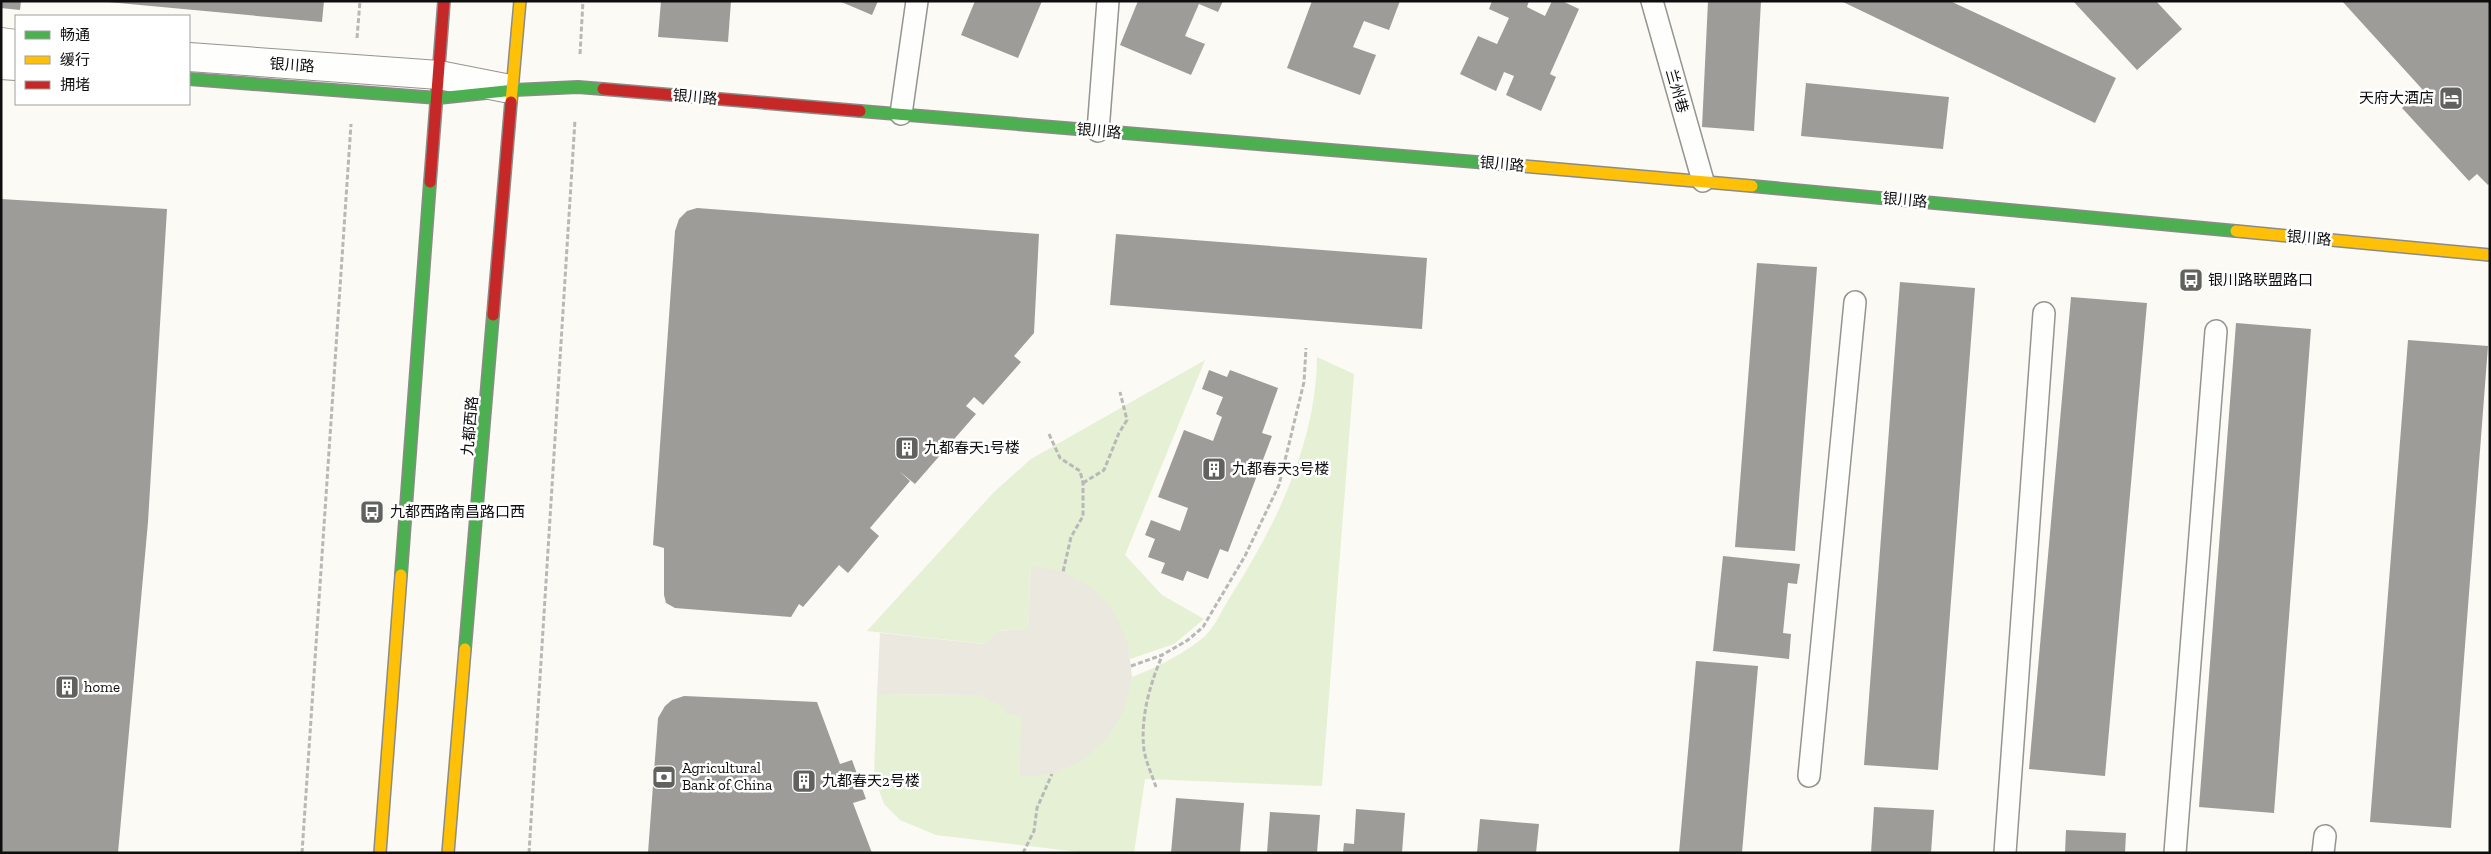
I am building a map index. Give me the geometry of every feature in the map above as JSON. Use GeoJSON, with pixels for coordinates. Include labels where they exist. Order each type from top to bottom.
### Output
{"type":"FeatureCollection","features":[{"type":"Feature","properties":{"kind":"street"},"geometry":{"type":"LineString","coordinates":[[380,853],[444,1]]}},
{"type":"Feature","properties":{"kind":"street","name":"九都西路"},"geometry":{"type":"LineString","coordinates":[[448,853],[514,90],[520,1]]}},
{"type":"Feature","properties":{"kind":"street"},"geometry":{"type":"LineString","coordinates":[[1,42],[15,44]]}},
{"type":"Feature","properties":{"kind":"street","name":"银川路"},"geometry":{"type":"LineString","coordinates":[[190,57],[354,81]]}},
{"type":"Feature","properties":{"kind":"street"},"geometry":{"type":"LineString","coordinates":[[1,65],[15,66]]}},
{"type":"Feature","properties":{"kind":"street","name":"银川路"},"geometry":{"type":"LineString","coordinates":[[190,80],[354,81],[514,90],[578,87],[1703,181],[2490,255]]}},
{"type":"Feature","properties":{"kind":"lane"},"geometry":{"type":"LineString","coordinates":[[901,114],[917,1]]}},
{"type":"Feature","properties":{"kind":"lane"},"geometry":{"type":"LineString","coordinates":[[1098,131],[1108,1]]}},
{"type":"Feature","properties":{"kind":"lane","name":"兰州巷"},"geometry":{"type":"LineString","coordinates":[[1652,1],[1703,181]]}},
{"type":"Feature","properties":{"kind":"lane"},"geometry":{"type":"LineString","coordinates":[[1809,776],[1855,302]]}},
{"type":"Feature","properties":{"kind":"lane"},"geometry":{"type":"LineString","coordinates":[[2005,853],[2044,313]]}},
{"type":"Feature","properties":{"kind":"lane"},"geometry":{"type":"LineString","coordinates":[[2175,853],[2216,330]]}},
{"type":"Feature","properties":{"kind":"path"},"geometry":{"type":"LineString","coordinates":[[302,853],[360,1]]}},
{"type":"Feature","properties":{"kind":"path"},"geometry":{"type":"LineString","coordinates":[[530,853],[583,1]]}},
{"type":"Feature","properties":{"kind":"path"},"geometry":{"type":"LineString","coordinates":[[1131,666],[1162,655],[1188,640],[1203,627],[1245,556],[1279,485],[1304,382],[1306,348]]}},
{"type":"Feature","properties":{"kind":"path"},"geometry":{"type":"LineString","coordinates":[[1083,483],[1104,470],[1119,433],[1127,420],[1120,392]]}},
{"type":"Feature","properties":{"kind":"path"},"geometry":{"type":"LineString","coordinates":[[1048,434],[1060,458],[1080,471],[1083,483],[1083,516],[1071,537],[1064,572]]}},
{"type":"Feature","properties":{"kind":"path"},"geometry":{"type":"LineString","coordinates":[[1156,787],[1144,750],[1145,714],[1153,677],[1162,655]]}},
{"type":"Feature","properties":{"kind":"path"},"geometry":{"type":"LineString","coordinates":[[1023,853],[1034,831],[1037,808],[1046,792],[1052,774]]}},
{"type":"Feature","properties":{"kind":"green space"},"geometry":{"type":"Polygon","coordinates":[[[1317,357],[1354,374],[1322,786],[1145,779],[1134,853],[1087,853],[936,835],[900,820],[884,804],[874,776],[877,694],[979,695],[1023,714],[1019,777],[1124,709],[1132,677],[1180,654],[1209,632],[1249,567],[1291,481],[1302,451],[1310,420],[1315,389],[1317,357]]]}},
{"type":"Feature","properties":{"kind":"green space"},"geometry":{"type":"Polygon","coordinates":[[[1205,360],[1125,555],[1162,595],[1204,619],[1174,644],[1130,659],[1128,644],[1031,565],[1028,629],[999,631],[986,644],[867,631],[994,492],[1031,459],[1205,360]]]}},
{"type":"Feature","properties":{"kind":"shaded area"},"geometry":{"type":"Polygon","coordinates":[[[1031,565],[1063,572],[1093,588],[1115,613],[1128,644],[1132,677],[1125,709],[1107,738],[1083,760],[1052,774],[1019,777],[1022,715],[1006,714],[1004,707],[979,695],[877,694],[880,633],[985,644],[999,631],[1028,629],[1031,565]]]}},
{"type":"Feature","properties":{"kind":"building"},"geometry":{"type":"Polygon","coordinates":[[[1,1],[21,1],[20,10],[1,8],[1,1]]]}},
{"type":"Feature","properties":{"kind":"building"},"geometry":{"type":"Polygon","coordinates":[[[97,1],[324,1],[322,22],[97,1]]]}},
{"type":"Feature","properties":{"kind":"building"},"geometry":{"type":"Polygon","coordinates":[[[661,1],[731,1],[728,42],[658,37],[661,1]]]}},
{"type":"Feature","properties":{"kind":"building"},"geometry":{"type":"Polygon","coordinates":[[[839,1],[878,1],[872,15],[839,1]]]}},
{"type":"Feature","properties":{"kind":"building"},"geometry":{"type":"Polygon","coordinates":[[[975,1],[1042,1],[1018,58],[961,35],[975,1]]]}},
{"type":"Feature","properties":{"kind":"building"},"geometry":{"type":"Polygon","coordinates":[[[1138,1],[1223,1],[1218,12],[1199,4],[1185,36],[1205,44],[1191,75],[1120,45],[1138,1]]]}},
{"type":"Feature","properties":{"kind":"building"},"geometry":{"type":"Polygon","coordinates":[[[1312,1],[1400,1],[1389,30],[1364,21],[1353,47],[1376,55],[1360,95],[1287,68],[1312,1]]]}},
{"type":"Feature","properties":{"kind":"building"},"geometry":{"type":"Polygon","coordinates":[[[1492,1],[1529,1],[1527,7],[1545,16],[1552,1],[1562,1],[1579,9],[1550,74],[1556,77],[1541,111],[1506,95],[1514,76],[1504,72],[1496,91],[1460,74],[1478,36],[1497,44],[1509,18],[1489,9],[1492,1]]]}},
{"type":"Feature","properties":{"kind":"building"},"geometry":{"type":"Polygon","coordinates":[[[1708,1],[1761,1],[1754,131],[1702,127],[1708,1]]]}},
{"type":"Feature","properties":{"kind":"building"},"geometry":{"type":"Polygon","coordinates":[[[1841,1],[1950,1],[2116,78],[2095,123],[1841,1]]]}},
{"type":"Feature","properties":{"kind":"building"},"geometry":{"type":"Polygon","coordinates":[[[2073,1],[2156,1],[2182,29],[2137,70],[2073,1]]]}},
{"type":"Feature","properties":{"kind":"building","name":"天府大酒店"},"geometry":{"type":"Polygon","coordinates":[[[2342,1],[2490,1],[2490,183],[2488,185],[2477,174],[2469,181],[2402,108],[2422,89],[2342,1]]]}},
{"type":"Feature","properties":{"kind":"building"},"geometry":{"type":"Polygon","coordinates":[[[1806,83],[1949,97],[1943,149],[1801,136],[1806,83]]]}},
{"type":"Feature","properties":{"kind":"building","name":"home"},"geometry":{"type":"Polygon","coordinates":[[[1,199],[167,209],[148,522],[118,853],[1,853],[1,199]]]}},
{"type":"Feature","properties":{"kind":"building"},"geometry":{"type":"Polygon","coordinates":[[[697,208],[1039,234],[1034,333],[1014,356],[1021,362],[983,405],[974,397],[966,406],[976,414],[915,484],[899,471],[910,481],[870,528],[879,536],[848,573],[839,565],[803,607],[799,604],[791,617],[675,608],[666,603],[664,595],[664,548],[653,545],[675,231],[679,219],[687,211],[697,208]]]}},
{"type":"Feature","properties":{"kind":"building"},"geometry":{"type":"Polygon","coordinates":[[[1116,234],[1427,258],[1422,329],[1110,305],[1116,234]]]}},
{"type":"Feature","properties":{"kind":"building"},"geometry":{"type":"Polygon","coordinates":[[[1757,263],[1817,267],[1795,551],[1735,547],[1757,263]]]}},
{"type":"Feature","properties":{"kind":"building"},"geometry":{"type":"Polygon","coordinates":[[[1900,282],[1975,288],[1938,770],[1864,765],[1900,282]]]}},
{"type":"Feature","properties":{"kind":"building"},"geometry":{"type":"Polygon","coordinates":[[[2071,297],[2147,303],[2105,776],[2029,769],[2071,297]]]}},
{"type":"Feature","properties":{"kind":"building"},"geometry":{"type":"Polygon","coordinates":[[[2236,323],[2311,329],[2274,813],[2199,807],[2236,323]]]}},
{"type":"Feature","properties":{"kind":"building"},"geometry":{"type":"Polygon","coordinates":[[[2408,340],[2488,346],[2451,828],[2370,822],[2408,340]]]}},
{"type":"Feature","properties":{"kind":"building","name":"九都春天3号楼"},"geometry":{"type":"Polygon","coordinates":[[[1209,370],[1227,377],[1230,370],[1278,388],[1262,433],[1272,436],[1228,552],[1220,549],[1208,579],[1187,571],[1183,581],[1161,573],[1165,563],[1148,557],[1155,539],[1145,535],[1151,520],[1180,531],[1188,508],[1158,497],[1184,430],[1213,441],[1222,417],[1216,414],[1223,397],[1202,389],[1209,370]]]}},
{"type":"Feature","properties":{"kind":"building"},"geometry":{"type":"Polygon","coordinates":[[[1723,556],[1800,564],[1797,584],[1788,583],[1783,633],[1791,634],[1789,659],[1713,651],[1723,556]]]}},
{"type":"Feature","properties":{"kind":"building"},"geometry":{"type":"Polygon","coordinates":[[[1696,661],[1758,666],[1742,853],[1679,853],[1696,661]]]}},
{"type":"Feature","properties":{"kind":"building"},"geometry":{"type":"Polygon","coordinates":[[[684,696],[817,702],[840,764],[852,760],[866,799],[853,803],[872,853],[648,853],[658,718],[665,706],[672,700],[684,696]]]}},
{"type":"Feature","properties":{"kind":"building"},"geometry":{"type":"Polygon","coordinates":[[[1176,798],[1244,803],[1240,853],[1171,853],[1176,798]]]}},
{"type":"Feature","properties":{"kind":"building"},"geometry":{"type":"Polygon","coordinates":[[[1874,807],[1934,810],[1931,853],[1871,853],[1874,807]]]}},
{"type":"Feature","properties":{"kind":"building"},"geometry":{"type":"Polygon","coordinates":[[[1356,809],[1405,813],[1402,853],[1343,853],[1344,843],[1354,844],[1356,809]]]}},
{"type":"Feature","properties":{"kind":"building"},"geometry":{"type":"Polygon","coordinates":[[[1270,812],[1320,815],[1317,853],[1267,853],[1270,812]]]}},
{"type":"Feature","properties":{"kind":"building"},"geometry":{"type":"Polygon","coordinates":[[[1480,819],[1539,824],[1536,853],[1477,853],[1480,819]]]}},
{"type":"Feature","properties":{"kind":"building"},"geometry":{"type":"Polygon","coordinates":[[[2066,830],[2126,833],[2125,853],[2065,853],[2066,830]]]}},
{"type":"Feature","properties":{"kind":"traffic: fast"},"geometry":{"type":"LineString","coordinates":[[190,79],[438,98],[514,90],[578,87],[603,89]]}},
{"type":"Feature","properties":{"kind":"traffic: fast"},"geometry":{"type":"LineString","coordinates":[[860,111],[1488,163]]}},
{"type":"Feature","properties":{"kind":"traffic: fast"},"geometry":{"type":"LineString","coordinates":[[401,575],[430,182]]}},
{"type":"Feature","properties":{"kind":"traffic: fast"},"geometry":{"type":"LineString","coordinates":[[1752,186],[2236,231]]}},
{"type":"Feature","properties":{"kind":"traffic: fast"},"geometry":{"type":"LineString","coordinates":[[465,649],[493,315]]}},
{"type":"Feature","properties":{"kind":"traffic: slow"},"geometry":{"type":"LineString","coordinates":[[511,102],[520,1]]}},
{"type":"Feature","properties":{"kind":"traffic: slow"},"geometry":{"type":"LineString","coordinates":[[1488,163],[1752,186]]}},
{"type":"Feature","properties":{"kind":"traffic: slow"},"geometry":{"type":"LineString","coordinates":[[2236,231],[2490,255]]}},
{"type":"Feature","properties":{"kind":"traffic: slow"},"geometry":{"type":"LineString","coordinates":[[380,853],[401,575]]}},
{"type":"Feature","properties":{"kind":"traffic: slow"},"geometry":{"type":"LineString","coordinates":[[448,853],[465,649]]}},
{"type":"Feature","properties":{"kind":"traffic: jam"},"geometry":{"type":"LineString","coordinates":[[430,182],[444,1]]}},
{"type":"Feature","properties":{"kind":"traffic: jam"},"geometry":{"type":"LineString","coordinates":[[603,89],[860,111]]}},
{"type":"Feature","properties":{"kind":"traffic: jam"},"geometry":{"type":"LineString","coordinates":[[493,315],[511,102]]}},
{"type":"Feature","properties":{"kind":"place","name":"天府大酒店"},"geometry":{"type":"Point","coordinates":[2451,98]}},
{"type":"Feature","properties":{"kind":"place","name":"银川路联盟路口"},"geometry":{"type":"Point","coordinates":[2191,280]}},
{"type":"Feature","properties":{"kind":"place","name":"九都春天1号楼"},"geometry":{"type":"Point","coordinates":[907,448]}},
{"type":"Feature","properties":{"kind":"place","name":"九都春天3号楼"},"geometry":{"type":"Point","coordinates":[1214,469]}},
{"type":"Feature","properties":{"kind":"place","name":"九都西路南昌路口西"},"geometry":{"type":"Point","coordinates":[372,512]}},
{"type":"Feature","properties":{"kind":"place","name":"home"},"geometry":{"type":"Point","coordinates":[67,687]}},
{"type":"Feature","properties":{"kind":"place","name":"Agricultural Bank of China"},"geometry":{"type":"Point","coordinates":[664,777]}},
{"type":"Feature","properties":{"kind":"place","name":"九都春天2号楼"},"geometry":{"type":"Point","coordinates":[804,781]}}]}
